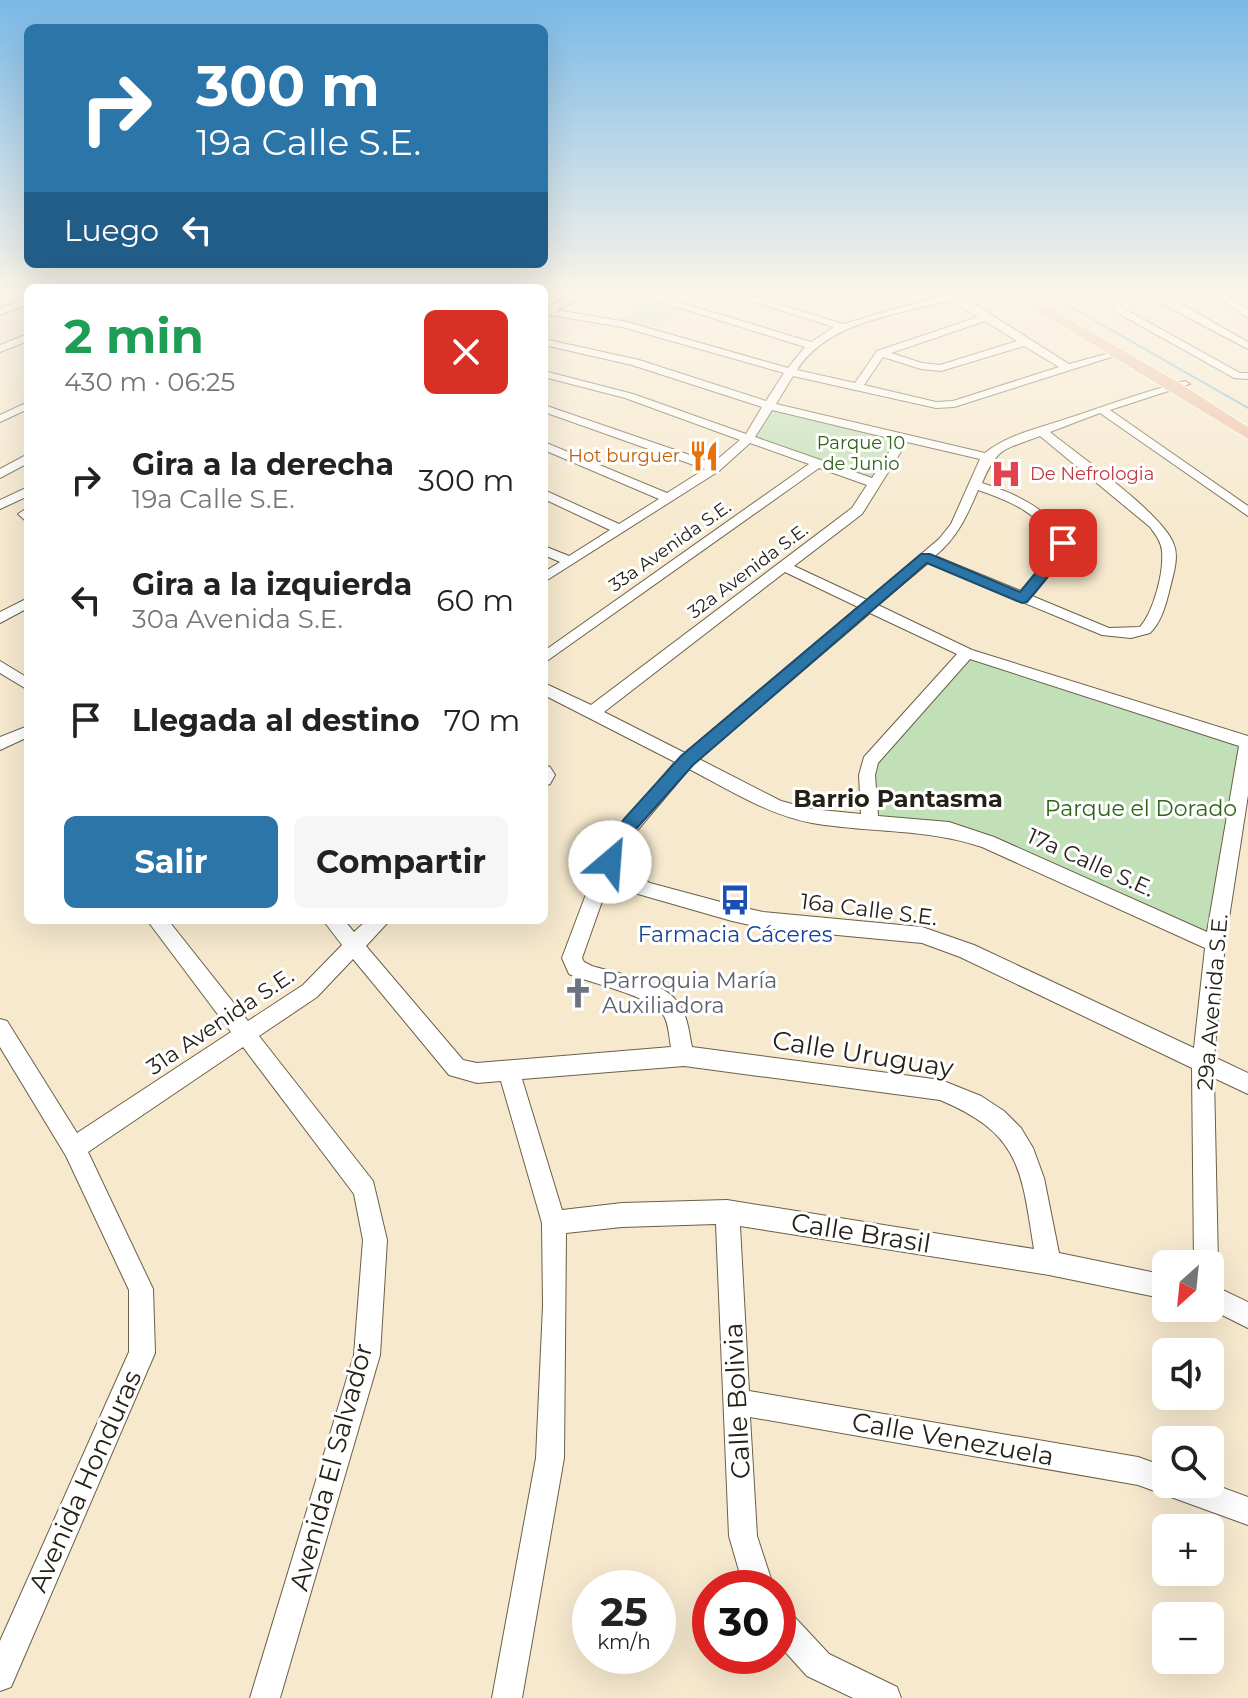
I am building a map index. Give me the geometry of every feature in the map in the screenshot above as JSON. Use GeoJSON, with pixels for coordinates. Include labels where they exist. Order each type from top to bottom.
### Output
{"type":"FeatureCollection","features":[{"type":"Feature","properties":{"kind":"main road"},"geometry":{"type":"LineString","coordinates":[[1158,374],[1248,423]]}},
{"type":"Feature","properties":{"kind":"main road"},"geometry":{"type":"LineString","coordinates":[[1161,374],[1248,434]]}},
{"type":"Feature","properties":{"kind":"street"},"geometry":{"type":"LineString","coordinates":[[672,374],[769,406],[987,457]]}},
{"type":"Feature","properties":{"kind":"street"},"geometry":{"type":"LineString","coordinates":[[548,575],[715,468],[748,439],[790,374]]}},
{"type":"Feature","properties":{"kind":"street"},"geometry":{"type":"LineString","coordinates":[[800,374],[918,403],[954,404],[1044,374]]}},
{"type":"Feature","properties":{"kind":"street"},"geometry":{"type":"LineString","coordinates":[[857,388],[866,374]]}},
{"type":"Feature","properties":{"kind":"street"},"geometry":{"type":"LineString","coordinates":[[548,375],[629,396],[876,484]]}},
{"type":"Feature","properties":{"kind":"street"},"geometry":{"type":"LineString","coordinates":[[684,1056],[673,1011],[665,1002],[652,995],[592,977],[576,968],[572,958],[617,842],[630,824],[687,760],[944,542],[957,524],[987,457],[1000,447],[1040,430],[1180,386]]}},
{"type":"Feature","properties":{"kind":"street"},"geometry":{"type":"LineString","coordinates":[[0,419],[24,409]]}},
{"type":"Feature","properties":{"kind":"street"},"geometry":{"type":"LineString","coordinates":[[548,409],[715,468]]}},
{"type":"Feature","properties":{"kind":"street"},"geometry":{"type":"LineString","coordinates":[[1101,409],[1248,512]]}},
{"type":"Feature","properties":{"kind":"street"},"geometry":{"type":"LineString","coordinates":[[925,557],[1107,632],[1130,634],[1144,631],[1155,621],[1169,550],[1164,537],[1155,524],[1040,430]]}},
{"type":"Feature","properties":{"kind":"street","name":"32a Avenida S.E."},"geometry":{"type":"LineString","coordinates":[[592,713],[857,511],[904,438]]}},
{"type":"Feature","properties":{"kind":"street"},"geometry":{"type":"LineString","coordinates":[[548,448],[668,498]]}},
{"type":"Feature","properties":{"kind":"street"},"geometry":{"type":"LineString","coordinates":[[0,474],[24,460]]}},
{"type":"Feature","properties":{"kind":"street","name":"33a Avenida S.E."},"geometry":{"type":"LineString","coordinates":[[548,655],[817,464]]}},
{"type":"Feature","properties":{"kind":"street"},"geometry":{"type":"LineString","coordinates":[[975,485],[1020,499],[1042,513],[1053,524],[1063,543],[1059,554],[1022,599]]}},
{"type":"Feature","properties":{"kind":"street"},"geometry":{"type":"LineString","coordinates":[[0,505],[24,493]]}},
{"type":"Feature","properties":{"kind":"street"},"geometry":{"type":"LineString","coordinates":[[548,496],[621,530]]}},
{"type":"Feature","properties":{"kind":"street"},"geometry":{"type":"LineString","coordinates":[[548,552],[570,561]]}},
{"type":"Feature","properties":{"kind":"street"},"geometry":{"type":"LineString","coordinates":[[785,567],[967,653],[1248,742]]}},
{"type":"Feature","properties":{"kind":"street"},"geometry":{"type":"LineString","coordinates":[[0,618],[24,604]]}},
{"type":"Feature","properties":{"kind":"street"},"geometry":{"type":"LineString","coordinates":[[870,820],[867,775],[870,761],[967,653]]}},
{"type":"Feature","properties":{"kind":"street"},"geometry":{"type":"LineString","coordinates":[[0,666],[24,682]]}},
{"type":"Feature","properties":{"kind":"street","name":"17a Calle S.E."},"geometry":{"type":"LineString","coordinates":[[548,690],[776,806],[811,816],[949,829],[988,842],[1215,944]]}},
{"type":"Feature","properties":{"kind":"street"},"geometry":{"type":"LineString","coordinates":[[0,744],[24,732]]}},
{"type":"Feature","properties":{"kind":"street","name":"29a Avenida S.E."},"geometry":{"type":"LineString","coordinates":[[1206,1250],[1203,1062],[1215,944],[1248,742]]}},
{"type":"Feature","properties":{"kind":"street","name":"16a Calle S.E."},"geometry":{"type":"LineString","coordinates":[[610,862],[623,877],[645,889],[732,913],[763,920],[922,935],[967,951],[1248,1084]]}},
{"type":"Feature","properties":{"kind":"street","name":"Avenida El Salvador"},"geometry":{"type":"LineString","coordinates":[[160,924],[365,1189],[375,1240],[367,1355],[265,1698]]}},
{"type":"Feature","properties":{"kind":"street"},"geometry":{"type":"LineString","coordinates":[[336,924],[457,1068],[477,1073],[509,1072],[554,1223],[550,1458],[507,1698]]}},
{"type":"Feature","properties":{"kind":"street","name":"31a Avenida S.E."},"geometry":{"type":"LineString","coordinates":[[74,1148],[310,991],[337,965],[351,945],[375,924]]}},
{"type":"Feature","properties":{"kind":"street","name":"Avenida Honduras"},"geometry":{"type":"LineString","coordinates":[[0,1028],[74,1148],[141,1289],[142,1353],[0,1676]]}},
{"type":"Feature","properties":{"kind":"street","name":"Calle Uruguay"},"geometry":{"type":"LineString","coordinates":[[509,1072],[684,1056],[941,1090],[975,1102],[1010,1127],[1028,1160],[1049,1263]]}},
{"type":"Feature","properties":{"kind":"street","name":"Calle Brasil"},"geometry":{"type":"LineString","coordinates":[[554,1223],[622,1215],[727,1212],[1049,1263],[1152,1284]]}},
{"type":"Feature","properties":{"kind":"street","name":"Calle Bolivia"},"geometry":{"type":"LineString","coordinates":[[727,1212],[739,1402],[743,1536],[753,1570]]}},
{"type":"Feature","properties":{"kind":"street"},"geometry":{"type":"LineString","coordinates":[[1224,1303],[1248,1315]]}},
{"type":"Feature","properties":{"kind":"street","name":"Calle Venezuela"},"geometry":{"type":"LineString","coordinates":[[739,1402],[1138,1471],[1152,1476]]}},
{"type":"Feature","properties":{"kind":"street"},"geometry":{"type":"LineString","coordinates":[[1213,1498],[1248,1511]]}},
{"type":"Feature","properties":{"kind":"street"},"geometry":{"type":"LineString","coordinates":[[796,1641],[818,1665],[886,1698]]}},
{"type":"Feature","properties":{"kind":"green space","name":"Parque 10 de Junio"},"geometry":{"type":"Polygon","coordinates":[[[769,406],[904,438],[876,484],[748,439],[769,406]]]}},
{"type":"Feature","properties":{"kind":"green space","name":"Parque el Dorado"},"geometry":{"type":"Polygon","coordinates":[[[967,653],[1248,743],[1215,944],[988,842],[870,820],[870,761],[967,653]]]}},
{"type":"Feature","properties":{"kind":"waterway"},"geometry":{"type":"LineString","coordinates":[[1189,374],[1248,408]]}},
{"type":"Feature","properties":{"kind":"place","name":"Hot burguer"},"geometry":{"type":"Point","coordinates":[704,456]}},
{"type":"Feature","properties":{"kind":"place","name":"De Nefrologia"},"geometry":{"type":"Point","coordinates":[1006,474]}},
{"type":"Feature","properties":{"kind":"place","name":"Farmacia Cáceres"},"geometry":{"type":"Point","coordinates":[735,900]}},
{"type":"Feature","properties":{"kind":"place","name":"Parroquia María Auxiliadora"},"geometry":{"type":"Point","coordinates":[578,993]}},
{"type":"Feature","properties":{"kind":"district","name":"Barrio Pantasma"},"geometry":{"type":"Point","coordinates":[898,799]}},
{"type":"Feature","properties":{"kind":"route"},"geometry":{"type":"LineString","coordinates":[[610,862],[617,842],[630,824],[687,760],[925,557],[1022,599],[1059,554],[1063,543]]}}]}
